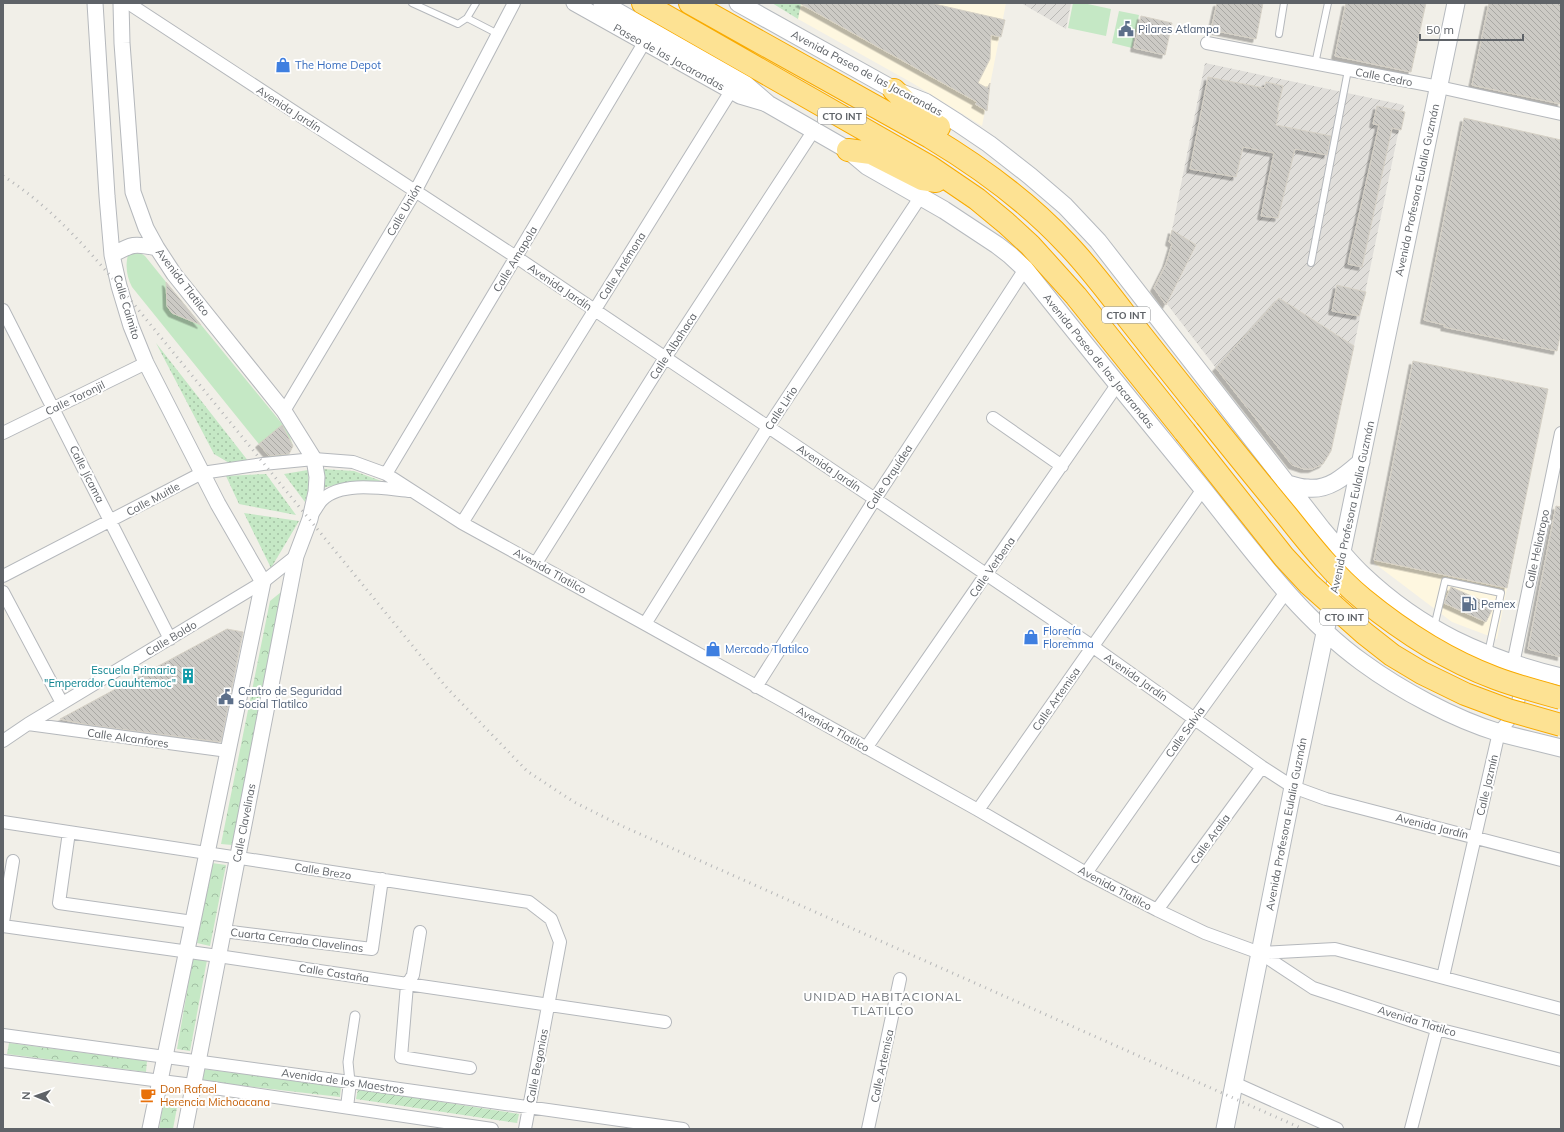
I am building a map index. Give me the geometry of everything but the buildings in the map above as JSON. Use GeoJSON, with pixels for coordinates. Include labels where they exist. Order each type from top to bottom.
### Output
{"type":"FeatureCollection","features":[{"type":"Feature","properties":{"kind":"highway","name":"CTO INT"},"geometry":{"type":"LineString","coordinates":[[643,3],[954,182],[1006,223],[1030,245],[1076,296],[1284,558],[1309,584],[1364,634],[1422,673],[1465,694],[1508,710],[1561,725]]}},
{"type":"Feature","properties":{"kind":"highway","name":"CTO INT"},"geometry":{"type":"LineString","coordinates":[[690,3],[930,136],[996,180],[1042,219],[1067,244],[1098,280],[1320,556],[1362,599],[1395,625],[1430,646],[1465,664],[1494,678],[1561,698]]}},
{"type":"Feature","properties":{"kind":"highway"},"geometry":{"type":"LineString","coordinates":[[894,90],[916,112],[949,134],[965,158]]}},
{"type":"Feature","properties":{"kind":"highway"},"geometry":{"type":"LineString","coordinates":[[848,150],[871,154],[922,179],[954,182]]}},
{"type":"Feature","properties":{"kind":"main road","name":"Avenida Paseo de las Jacarandas"},"geometry":{"type":"LineString","coordinates":[[602,3],[739,88],[848,150],[867,166],[922,196],[1010,255],[1025,269],[1117,385],[1286,592],[1326,632],[1362,662],[1415,696],[1447,712],[1499,732],[1561,748]]}},
{"type":"Feature","properties":{"kind":"main road","name":"Avenida Paseo de las Jacarandas"},"geometry":{"type":"LineString","coordinates":[[738,3],[894,90],[925,102],[989,144],[1030,176],[1064,206],[1098,241],[1285,483],[1342,553],[1361,573],[1386,596],[1410,614],[1434,629],[1488,655],[1519,666],[1561,677]]}},
{"type":"Feature","properties":{"kind":"main road","name":"Avenida Profesora Eulalia Guzmán"},"geometry":{"type":"LineString","coordinates":[[1225,1129],[1293,787],[1456,3]]}},
{"type":"Feature","properties":{"kind":"main road"},"geometry":{"type":"LineString","coordinates":[[1183,465],[1238,422]]}},
{"type":"Feature","properties":{"kind":"main road"},"geometry":{"type":"LineString","coordinates":[[1285,483],[1316,489],[1326,486],[1346,475],[1361,462]]}},
{"type":"Feature","properties":{"kind":"street","name":"Calle Caimito"},"geometry":{"type":"LineString","coordinates":[[95,3],[112,255],[119,286],[131,326],[146,363],[218,504],[263,582]]}},
{"type":"Feature","properties":{"kind":"street","name":"Avenida Tlatilco"},"geometry":{"type":"LineString","coordinates":[[121,3],[122,43],[133,192],[146,228],[156,248],[174,274],[284,411],[314,459],[316,492],[310,519]]}},
{"type":"Feature","properties":{"kind":"street","name":"Avenida Jardín"},"geometry":{"type":"LineString","coordinates":[[128,3],[516,258],[987,574],[1195,718],[1262,767],[1293,787],[1326,799],[1474,836],[1561,860]]}},
{"type":"Feature","properties":{"kind":"street","name":"Calle Unión"},"geometry":{"type":"LineString","coordinates":[[284,411],[415,192],[514,3]]}},
{"type":"Feature","properties":{"kind":"street","name":"Paseo de las Jacarandas"},"geometry":{"type":"LineString","coordinates":[[574,3],[644,43],[739,88]]}},
{"type":"Feature","properties":{"kind":"street","name":"Calle Amapola"},"geometry":{"type":"LineString","coordinates":[[386,474],[644,43]]}},
{"type":"Feature","properties":{"kind":"street","name":"Calle Cedro"},"geometry":{"type":"LineString","coordinates":[[1207,43],[1439,87],[1561,114]]}},
{"type":"Feature","properties":{"kind":"street","name":"Calle Anémona"},"geometry":{"type":"LineString","coordinates":[[462,523],[594,310],[739,88]]}},
{"type":"Feature","properties":{"kind":"street","name":"Calle Albahaca"},"geometry":{"type":"LineString","coordinates":[[536,563],[665,358],[814,130]]}},
{"type":"Feature","properties":{"kind":"street","name":"Calle Lirio"},"geometry":{"type":"LineString","coordinates":[[645,624],[768,427],[922,196]]}},
{"type":"Feature","properties":{"kind":"street"},"geometry":{"type":"LineString","coordinates":[[112,255],[126,247],[139,244],[156,248]]}},
{"type":"Feature","properties":{"kind":"street","name":"Calle Orquídea"},"geometry":{"type":"LineString","coordinates":[[756,687],[875,499],[1025,269]]}},
{"type":"Feature","properties":{"kind":"street","name":"Calle Jícama"},"geometry":{"type":"LineString","coordinates":[[3,310],[170,639]]}},
{"type":"Feature","properties":{"kind":"street","name":"Calle Toronjil"},"geometry":{"type":"LineString","coordinates":[[3,433],[146,363]]}},
{"type":"Feature","properties":{"kind":"street","name":"Calle Verbena"},"geometry":{"type":"LineString","coordinates":[[866,748],[1117,385]]}},
{"type":"Feature","properties":{"kind":"street"},"geometry":{"type":"LineString","coordinates":[[993,418],[1062,466]]}},
{"type":"Feature","properties":{"kind":"street","name":"Calle Heliotropo"},"geometry":{"type":"LineString","coordinates":[[1519,666],[1561,433]]}},
{"type":"Feature","properties":{"kind":"street","name":"Avenida Tlatilco"},"geometry":{"type":"LineString","coordinates":[[314,459],[353,462],[386,474],[462,523],[978,810],[1086,873],[1205,934],[1260,953],[1313,988],[1436,1029],[1561,1060]]}},
{"type":"Feature","properties":{"kind":"street","name":"Calle Muitle"},"geometry":{"type":"LineString","coordinates":[[3,576],[202,473],[314,459]]}},
{"type":"Feature","properties":{"kind":"street","name":"Avenida Tlatilco"},"geometry":{"type":"LineString","coordinates":[[310,519],[322,500],[329,495],[344,489],[371,487],[413,491]]}},
{"type":"Feature","properties":{"kind":"street","name":"Calle Artemisa"},"geometry":{"type":"LineString","coordinates":[[978,810],[1203,489]]}},
{"type":"Feature","properties":{"kind":"street","name":"Calle Clavelinas"},"geometry":{"type":"LineString","coordinates":[[185,1129],[296,556],[310,519]]}},
{"type":"Feature","properties":{"kind":"street","name":"Calle Boldo"},"geometry":{"type":"LineString","coordinates":[[3,741],[62,703],[263,582],[296,556]]}},
{"type":"Feature","properties":{"kind":"street"},"geometry":{"type":"LineString","coordinates":[[150,1129],[263,582]]}},
{"type":"Feature","properties":{"kind":"street"},"geometry":{"type":"LineString","coordinates":[[3,592],[62,703]]}},
{"type":"Feature","properties":{"kind":"street","name":"Calle Salvia"},"geometry":{"type":"LineString","coordinates":[[1086,873],[1286,592]]}},
{"type":"Feature","properties":{"kind":"street","name":"Calle Jazmín"},"geometry":{"type":"LineString","coordinates":[[1443,977],[1499,732],[1516,712],[1519,666]]}},
{"type":"Feature","properties":{"kind":"street","name":"Calle Alcanfores"},"geometry":{"type":"LineString","coordinates":[[28,724],[228,752]]}},
{"type":"Feature","properties":{"kind":"street","name":"Calle Aralia"},"geometry":{"type":"LineString","coordinates":[[1157,910],[1262,767]]}},
{"type":"Feature","properties":{"kind":"street","name":"Calle Brezo"},"geometry":{"type":"LineString","coordinates":[[3,822],[529,902],[551,919],[560,942],[548,1004]]}},
{"type":"Feature","properties":{"kind":"street"},"geometry":{"type":"LineString","coordinates":[[69,832],[59,903],[193,922]]}},
{"type":"Feature","properties":{"kind":"street"},"geometry":{"type":"LineString","coordinates":[[3,922],[14,861]]}},
{"type":"Feature","properties":{"kind":"street","name":"Cuarta Cerrada Clavelinas"},"geometry":{"type":"LineString","coordinates":[[223,931],[372,949],[382,880]]}},
{"type":"Feature","properties":{"kind":"street","name":"Calle Castaña"},"geometry":{"type":"LineString","coordinates":[[3,926],[665,1022]]}},
{"type":"Feature","properties":{"kind":"street"},"geometry":{"type":"LineString","coordinates":[[420,932],[413,975],[407,985],[401,1058],[470,1068]]}},
{"type":"Feature","properties":{"kind":"street","name":"Avenida Tlatilco"},"geometry":{"type":"LineString","coordinates":[[1260,953],[1335,950],[1561,1009]]}},
{"type":"Feature","properties":{"kind":"street","name":"Calle Artemisa"},"geometry":{"type":"LineString","coordinates":[[868,1129],[900,979]]}},
{"type":"Feature","properties":{"kind":"street","name":"Calle Begonias"},"geometry":{"type":"LineString","coordinates":[[525,1129],[548,1004]]}},
{"type":"Feature","properties":{"kind":"street"},"geometry":{"type":"LineString","coordinates":[[347,1106],[350,1082],[348,1062],[355,1016]]}},
{"type":"Feature","properties":{"kind":"street"},"geometry":{"type":"LineString","coordinates":[[1411,1129],[1436,1029]]}},
{"type":"Feature","properties":{"kind":"street","name":"Avenida de los Maestros"},"geometry":{"type":"LineString","coordinates":[[3,1035],[683,1129]]}},
{"type":"Feature","properties":{"kind":"street"},"geometry":{"type":"LineString","coordinates":[[3,1061],[347,1106],[492,1129]]}},
{"type":"Feature","properties":{"kind":"street"},"geometry":{"type":"LineString","coordinates":[[1234,1083],[1337,1129]]}},
{"type":"Feature","properties":{"kind":"lane"},"geometry":{"type":"LineString","coordinates":[[412,3],[458,24],[467,18],[476,3]]}},
{"type":"Feature","properties":{"kind":"lane"},"geometry":{"type":"LineString","coordinates":[[1279,34],[1284,3]]}},
{"type":"Feature","properties":{"kind":"lane"},"geometry":{"type":"LineString","coordinates":[[1315,64],[1328,3]]}},
{"type":"Feature","properties":{"kind":"lane"},"geometry":{"type":"LineString","coordinates":[[467,18],[498,34]]}},
{"type":"Feature","properties":{"kind":"lane"},"geometry":{"type":"LineString","coordinates":[[1311,263],[1348,70]]}},
{"type":"Feature","properties":{"kind":"lane"},"geometry":{"type":"LineString","coordinates":[[1434,629],[1445,581],[1501,593],[1488,655]]}},
{"type":"Feature","properties":{"kind":"shaded area"},"geometry":{"type":"Polygon","coordinates":[[[801,3],[1006,3],[982,126],[914,84],[798,19],[801,3]]]}},
{"type":"Feature","properties":{"kind":"shaded area"},"geometry":{"type":"Polygon","coordinates":[[[1021,3],[1071,3],[1066,29],[1021,3]]]}},
{"type":"Feature","properties":{"kind":"shaded area"},"geometry":{"type":"Polygon","coordinates":[[[1205,63],[1404,105],[1354,346],[1279,298],[1216,368],[1167,304],[1196,246],[1172,230],[1205,63]]]}},
{"type":"Feature","properties":{"kind":"shaded area"},"geometry":{"type":"Polygon","coordinates":[[[1374,560],[1507,588],[1497,639],[1452,622],[1374,563],[1374,560]]]}},
{"type":"Feature","properties":{"kind":"green space"},"geometry":{"type":"Polygon","coordinates":[[[772,3],[801,3],[798,19],[772,3]]]}},
{"type":"Feature","properties":{"kind":"green space"},"geometry":{"type":"Polygon","coordinates":[[[1073,3],[1083,3],[1111,9],[1106,36],[1068,28],[1073,3]]]}},
{"type":"Feature","properties":{"kind":"green space"},"geometry":{"type":"Polygon","coordinates":[[[1119,11],[1139,15],[1132,48],[1112,43],[1119,11]]]}},
{"type":"Feature","properties":{"kind":"green space"},"geometry":{"type":"Polygon","coordinates":[[[139,252],[145,256],[288,431],[293,446],[287,457],[271,459],[132,287],[127,272],[127,259],[128,255],[139,252]]]}},
{"type":"Feature","properties":{"kind":"green space"},"geometry":{"type":"Polygon","coordinates":[[[156,343],[249,462],[231,464],[214,454],[156,343]]]}},
{"type":"Feature","properties":{"kind":"green space"},"geometry":{"type":"Polygon","coordinates":[[[322,469],[354,471],[384,482],[349,482],[322,488],[322,469]]]}},
{"type":"Feature","properties":{"kind":"green space"},"geometry":{"type":"Polygon","coordinates":[[[308,470],[309,487],[305,502],[284,474],[308,470]]]}},
{"type":"Feature","properties":{"kind":"green space"},"geometry":{"type":"Polygon","coordinates":[[[266,474],[296,515],[239,504],[226,476],[266,474]]]}},
{"type":"Feature","properties":{"kind":"green space"},"geometry":{"type":"Polygon","coordinates":[[[244,513],[299,521],[271,568],[244,513]]]}},
{"type":"Feature","properties":{"kind":"green space"},"geometry":{"type":"Polygon","coordinates":[[[286,588],[232,845],[221,844],[270,601],[286,588]]]}},
{"type":"Feature","properties":{"kind":"green space"},"geometry":{"type":"Polygon","coordinates":[[[212,863],[226,865],[210,946],[197,943],[212,863]]]}},
{"type":"Feature","properties":{"kind":"green space"},"geometry":{"type":"Polygon","coordinates":[[[193,957],[207,960],[190,1051],[177,1049],[193,957]]]}},
{"type":"Feature","properties":{"kind":"green space"},"geometry":{"type":"Polygon","coordinates":[[[9,1043],[147,1061],[146,1072],[7,1054],[9,1043]]]}},
{"type":"Feature","properties":{"kind":"green space"},"geometry":{"type":"Polygon","coordinates":[[[203,1069],[341,1086],[340,1097],[202,1081],[203,1069]]]}},
{"type":"Feature","properties":{"kind":"green space"},"geometry":{"type":"Polygon","coordinates":[[[358,1089],[519,1114],[517,1123],[356,1099],[358,1089]]]}},
{"type":"Feature","properties":{"kind":"green space"},"geometry":{"type":"Polygon","coordinates":[[[164,1100],[178,1102],[173,1129],[159,1129],[164,1100]]]}},
{"type":"Feature","properties":{"kind":"railway"},"geometry":{"type":"LineString","coordinates":[[3,176],[20,187],[51,213],[93,256],[447,688],[527,771],[574,802],[622,826],[1303,1129]]}},
{"type":"Feature","properties":{"kind":"place","name":"Pilares Atlampa"},"geometry":{"type":"Point","coordinates":[1126,29]}},
{"type":"Feature","properties":{"kind":"place","name":"The Home Depot"},"geometry":{"type":"Point","coordinates":[283,65]}},
{"type":"Feature","properties":{"kind":"place","name":"Pemex"},"geometry":{"type":"Point","coordinates":[1469,604]}},
{"type":"Feature","properties":{"kind":"place","name":"Florería Floremma"},"geometry":{"type":"Point","coordinates":[1031,637]}},
{"type":"Feature","properties":{"kind":"place","name":"Mercado Tlatilco"},"geometry":{"type":"Point","coordinates":[713,649]}},
{"type":"Feature","properties":{"kind":"place","name":"Escuela Primaria \"Emperador Cuauhtemoc\""},"geometry":{"type":"Point","coordinates":[188,676]}},
{"type":"Feature","properties":{"kind":"place","name":"Centro de Seguridad Social Tlatilco"},"geometry":{"type":"Point","coordinates":[226,697]}},
{"type":"Feature","properties":{"kind":"place","name":"Don Rafael Herencia Michoacana"},"geometry":{"type":"Point","coordinates":[148,1095]}},
{"type":"Feature","properties":{"kind":"district","name":"UNIDAD HABITACIONAL TLATILCO"},"geometry":{"type":"Point","coordinates":[883,1004]}}]}
